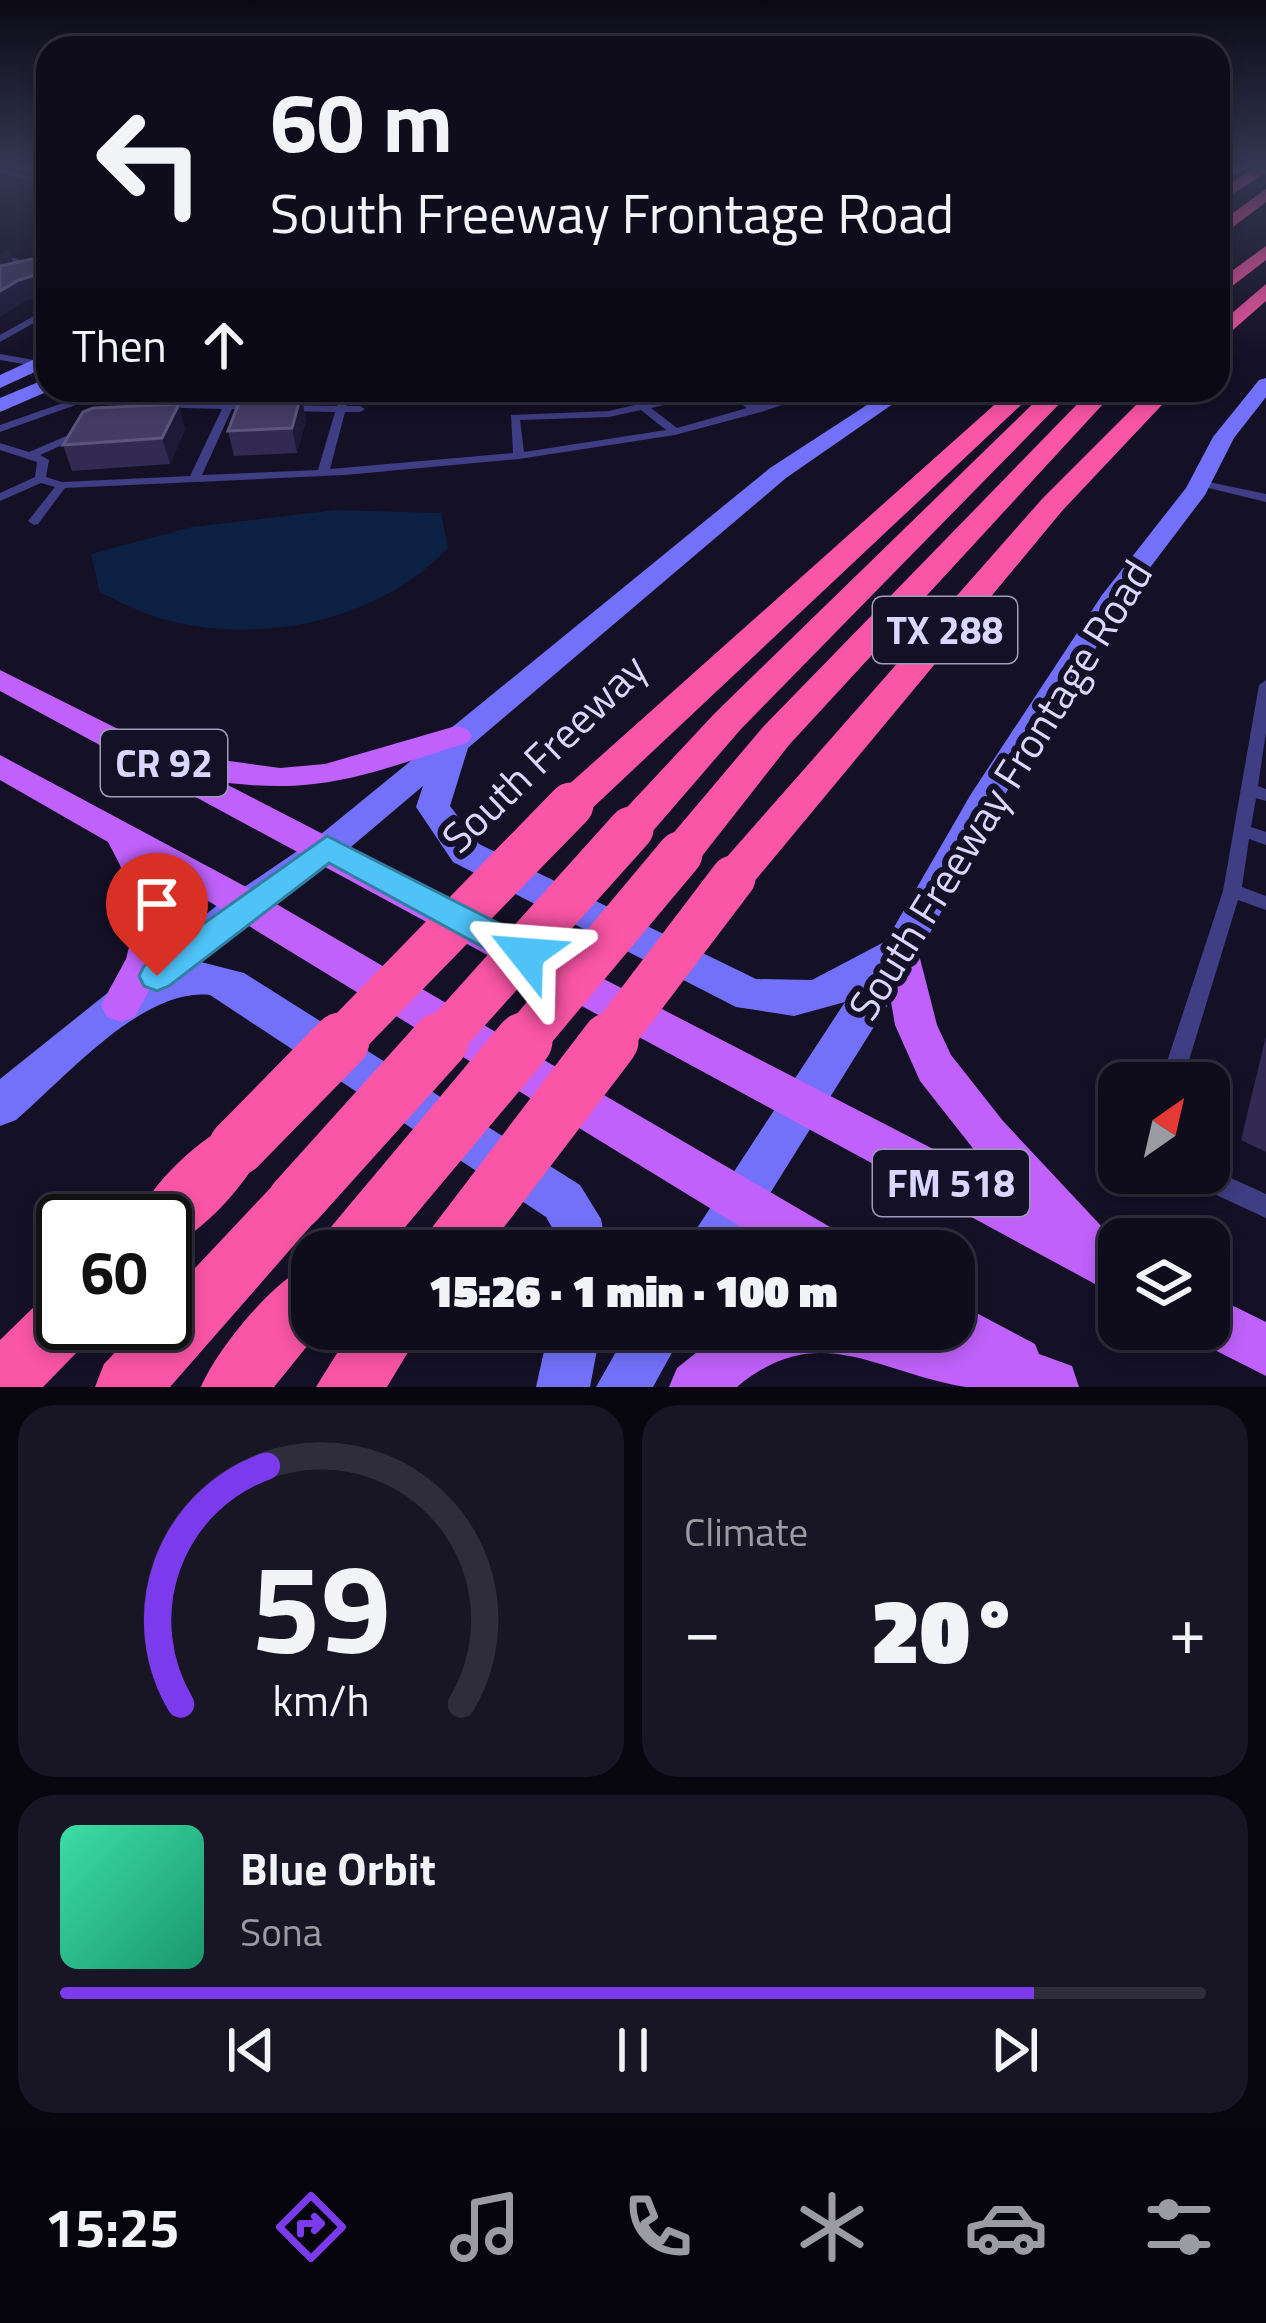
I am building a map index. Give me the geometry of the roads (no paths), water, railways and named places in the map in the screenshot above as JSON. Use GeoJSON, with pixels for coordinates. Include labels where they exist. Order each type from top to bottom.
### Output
{"type":"FeatureCollection","features":[{"type":"Feature","properties":{"kind":"highway"},"geometry":{"type":"LineString","coordinates":[[1230,254],[1257,233]]}},
{"type":"Feature","properties":{"kind":"highway"},"geometry":{"type":"LineString","coordinates":[[1230,282],[1266,251]]}},
{"type":"Feature","properties":{"kind":"highway"},"geometry":{"type":"LineString","coordinates":[[1230,325],[1266,290]]}},
{"type":"Feature","properties":{"kind":"highway","name":"South Freeway"},"geometry":{"type":"LineString","coordinates":[[191,1194],[571,806],[1012,402]]}},
{"type":"Feature","properties":{"kind":"highway"},"geometry":{"type":"LineString","coordinates":[[128,1387],[728,721],[1049,402]]}},
{"type":"Feature","properties":{"kind":"highway"},"geometry":{"type":"LineString","coordinates":[[365,1230],[776,736],[1093,402]]}},
{"type":"Feature","properties":{"kind":"highway","name":"TX 288"},"geometry":{"type":"LineString","coordinates":[[466,1230],[733,878],[1052,505],[1152,402]]}},
{"type":"Feature","properties":{"kind":"highway"},"geometry":{"type":"LineString","coordinates":[[233,1387],[291,1318]]}},
{"type":"Feature","properties":{"kind":"highway"},"geometry":{"type":"LineString","coordinates":[[0,1385],[36,1349]]}},
{"type":"Feature","properties":{"kind":"highway"},"geometry":{"type":"LineString","coordinates":[[348,1387],[375,1350]]}},
{"type":"Feature","properties":{"kind":"main road"},"geometry":{"type":"LineString","coordinates":[[0,382],[36,371]]}},
{"type":"Feature","properties":{"kind":"main road"},"geometry":{"type":"LineString","coordinates":[[0,406],[36,376]]}},
{"type":"Feature","properties":{"kind":"main road","name":"South Freeway Frontage Road"},"geometry":{"type":"LineString","coordinates":[[719,1230],[901,950],[983,802],[1115,595],[1200,483],[1224,436],[1266,384]]}},
{"type":"Feature","properties":{"kind":"main road"},"geometry":{"type":"LineString","coordinates":[[0,1106],[121,1005],[327,848],[455,736],[778,473],[886,402]]}},
{"type":"Feature","properties":{"kind":"main road","name":"CR 92"},"geometry":{"type":"LineString","coordinates":[[0,680],[327,848]]}},
{"type":"Feature","properties":{"kind":"main road"},"geometry":{"type":"LineString","coordinates":[[166,764],[280,779],[303,777],[455,736]]}},
{"type":"Feature","properties":{"kind":"main road"},"geometry":{"type":"LineString","coordinates":[[455,736],[433,807],[466,853],[750,994],[788,1004],[821,997],[901,950],[916,1025],[935,1068],[987,1136],[1098,1254]]}},
{"type":"Feature","properties":{"kind":"main road","name":"CR 92"},"geometry":{"type":"LineString","coordinates":[[0,766],[248,905]]}},
{"type":"Feature","properties":{"kind":"main road"},"geometry":{"type":"LineString","coordinates":[[121,1005],[151,953],[158,918],[156,901],[124,839]]}},
{"type":"Feature","properties":{"kind":"main road","name":"FM 518"},"geometry":{"type":"LineString","coordinates":[[327,848],[1098,1260]]}},
{"type":"Feature","properties":{"kind":"main road","name":"FM 518"},"geometry":{"type":"LineString","coordinates":[[248,905],[789,1230]]}},
{"type":"Feature","properties":{"kind":"main road"},"geometry":{"type":"LineString","coordinates":[[121,1005],[174,978],[208,976],[230,985],[562,1201],[580,1230]]}},
{"type":"Feature","properties":{"kind":"main road"},"geometry":{"type":"LineString","coordinates":[[1230,1331],[1266,1350]]}},
{"type":"Feature","properties":{"kind":"main road"},"geometry":{"type":"LineString","coordinates":[[975,1339],[1055,1386]]}},
{"type":"Feature","properties":{"kind":"main road"},"geometry":{"type":"LineString","coordinates":[[563,1387],[571,1350]]}},
{"type":"Feature","properties":{"kind":"main road"},"geometry":{"type":"LineString","coordinates":[[623,1387],[645,1350]]}},
{"type":"Feature","properties":{"kind":"main road"},"geometry":{"type":"LineString","coordinates":[[696,1387],[741,1350]]}},
{"type":"Feature","properties":{"kind":"main road"},"geometry":{"type":"LineString","coordinates":[[929,1350],[1055,1386]]}},
{"type":"Feature","properties":{"kind":"lane"},"geometry":{"type":"LineString","coordinates":[[0,256],[36,266]]}},
{"type":"Feature","properties":{"kind":"lane"},"geometry":{"type":"LineString","coordinates":[[23,276],[36,272]]}},
{"type":"Feature","properties":{"kind":"lane"},"geometry":{"type":"LineString","coordinates":[[0,339],[36,318]]}},
{"type":"Feature","properties":{"kind":"lane"},"geometry":{"type":"LineString","coordinates":[[0,357],[36,366]]}},
{"type":"Feature","properties":{"kind":"lane"},"geometry":{"type":"LineString","coordinates":[[0,429],[70,402]]}},
{"type":"Feature","properties":{"kind":"lane"},"geometry":{"type":"LineString","coordinates":[[132,402],[360,409]]}},
{"type":"Feature","properties":{"kind":"lane"},"geometry":{"type":"LineString","coordinates":[[189,405],[192,402]]}},
{"type":"Feature","properties":{"kind":"lane"},"geometry":{"type":"LineString","coordinates":[[323,473],[340,402]]}},
{"type":"Feature","properties":{"kind":"lane"},"geometry":{"type":"LineString","coordinates":[[637,402],[675,432]]}},
{"type":"Feature","properties":{"kind":"lane"},"geometry":{"type":"LineString","coordinates":[[519,456],[514,417],[609,414],[672,402]]}},
{"type":"Feature","properties":{"kind":"lane"},"geometry":{"type":"LineString","coordinates":[[690,402],[718,421]]}},
{"type":"Feature","properties":{"kind":"lane"},"geometry":{"type":"LineString","coordinates":[[745,402],[757,410]]}},
{"type":"Feature","properties":{"kind":"lane"},"geometry":{"type":"LineString","coordinates":[[0,496],[40,479],[62,484],[323,473],[570,451],[675,432],[780,402]]}},
{"type":"Feature","properties":{"kind":"lane"},"geometry":{"type":"LineString","coordinates":[[129,412],[148,404]]}},
{"type":"Feature","properties":{"kind":"lane"},"geometry":{"type":"LineString","coordinates":[[195,478],[229,406]]}},
{"type":"Feature","properties":{"kind":"lane"},"geometry":{"type":"LineString","coordinates":[[609,414],[626,441]]}},
{"type":"Feature","properties":{"kind":"lane"},"geometry":{"type":"LineString","coordinates":[[567,417],[570,451]]}},
{"type":"Feature","properties":{"kind":"lane"},"geometry":{"type":"LineString","coordinates":[[29,455],[109,421]]}},
{"type":"Feature","properties":{"kind":"lane"},"geometry":{"type":"LineString","coordinates":[[0,446],[43,460],[40,479]]}},
{"type":"Feature","properties":{"kind":"lane"},"geometry":{"type":"LineString","coordinates":[[1200,483],[1266,497]]}},
{"type":"Feature","properties":{"kind":"lane"},"geometry":{"type":"LineString","coordinates":[[34,521],[62,484]]}},
{"type":"Feature","properties":{"kind":"lane"},"geometry":{"type":"LineString","coordinates":[[1178,1062],[1232,891],[1242,830],[1257,792],[1266,685]]}},
{"type":"Feature","properties":{"kind":"lane"},"geometry":{"type":"LineString","coordinates":[[1242,830],[1266,839]]}},
{"type":"Feature","properties":{"kind":"lane"},"geometry":{"type":"LineString","coordinates":[[1232,891],[1266,903]]}},
{"type":"Feature","properties":{"kind":"lane"},"geometry":{"type":"LineString","coordinates":[[1230,1190],[1266,1207]]}},
{"type":"Feature","properties":{"kind":"water"},"geometry":{"type":"Polygon","coordinates":[[[336,510],[441,513],[448,548],[389,593],[355,609],[281,627],[243,630],[170,621],[100,593],[91,554],[192,527],[336,510]]]}}]}
